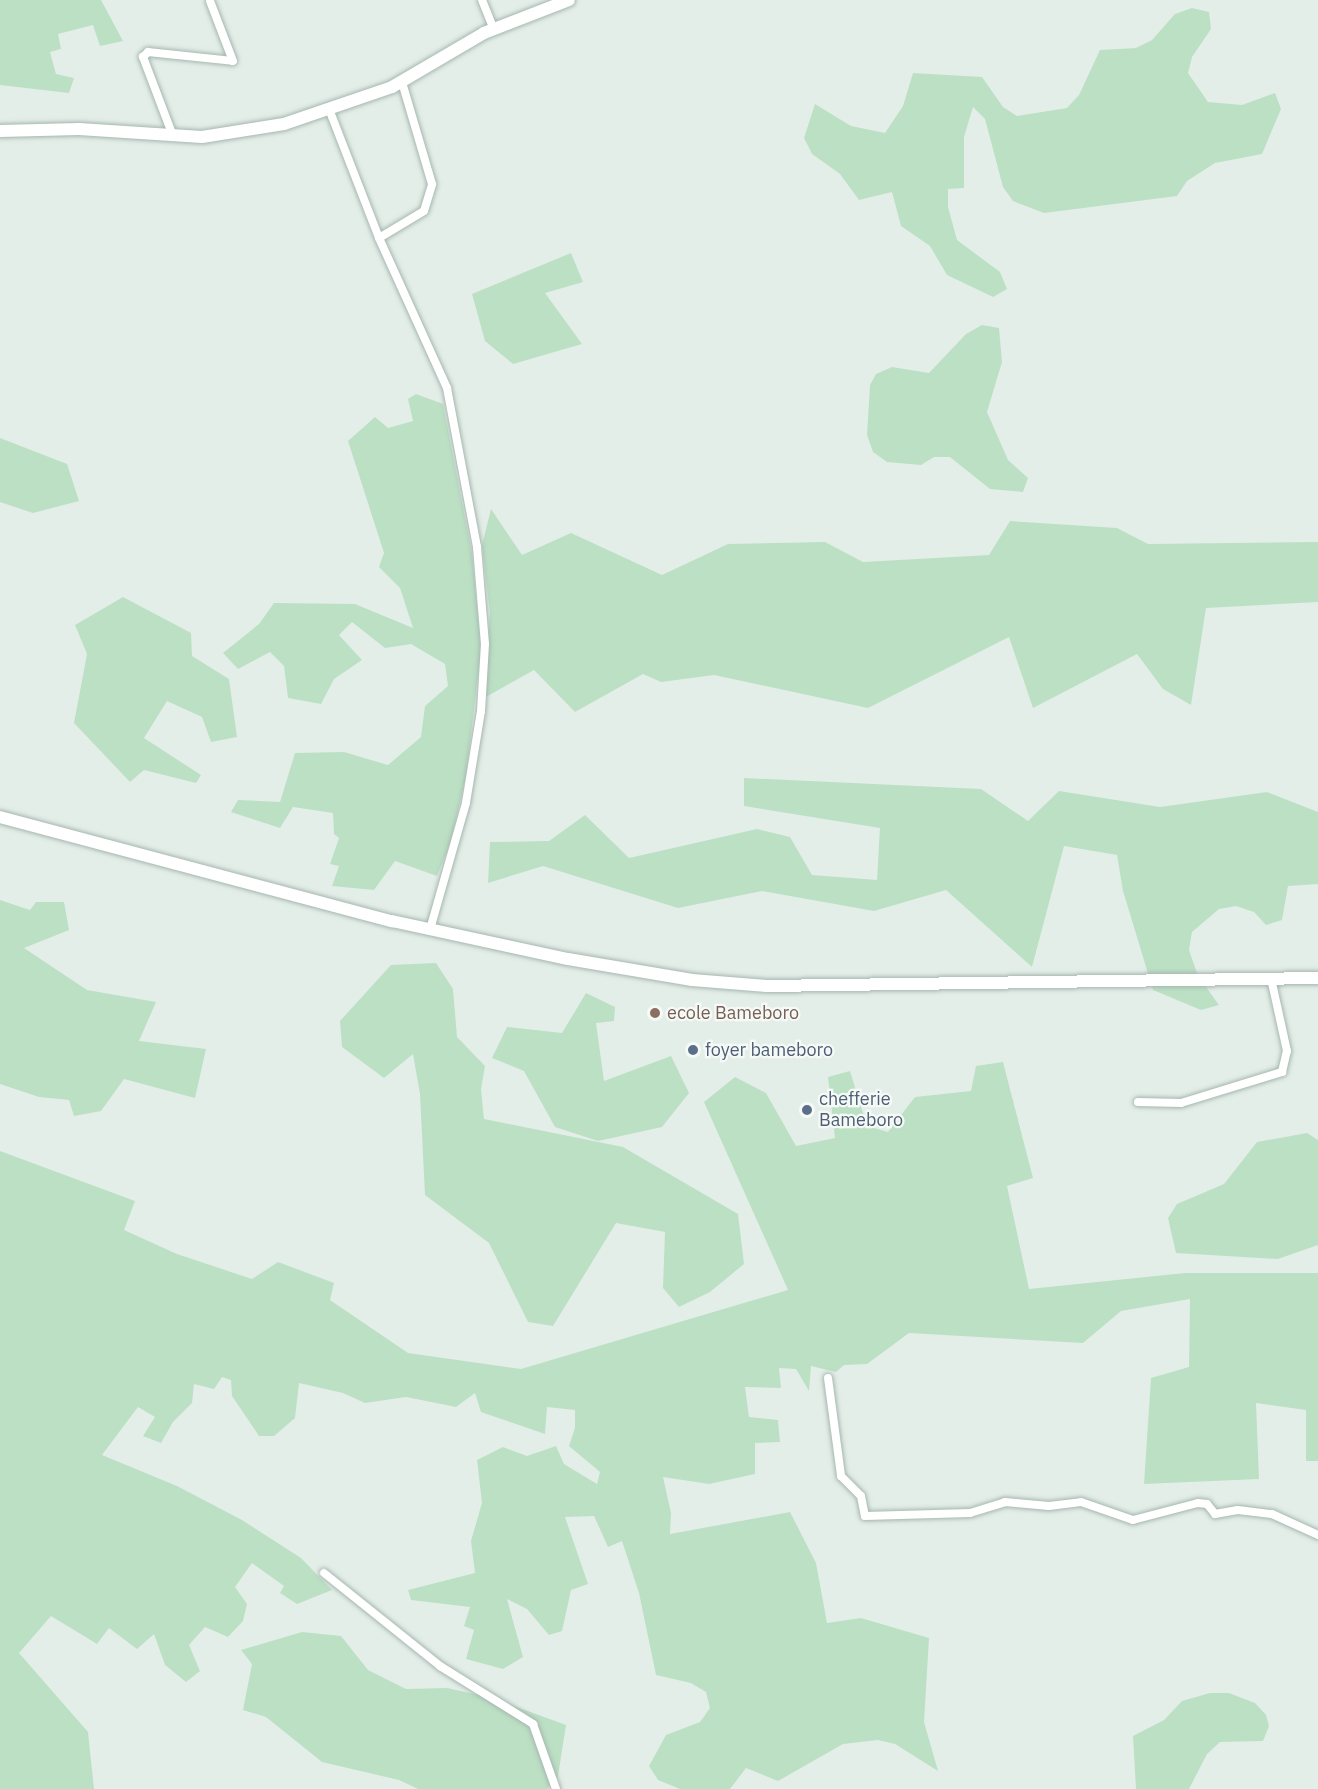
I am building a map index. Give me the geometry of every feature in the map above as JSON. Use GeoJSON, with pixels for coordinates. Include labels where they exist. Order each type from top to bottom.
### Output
{"type":"FeatureCollection","features":[{"type":"Feature","properties":{"kind":"street"},"geometry":{"type":"LineString","coordinates":[[482,0],[494,30]]}},
{"type":"Feature","properties":{"kind":"street"},"geometry":{"type":"LineString","coordinates":[[0,131],[79,129],[173,136],[241,133],[329,110],[402,82],[494,30],[569,0]]}},
{"type":"Feature","properties":{"kind":"street"},"geometry":{"type":"LineString","coordinates":[[173,136],[143,57],[148,52],[233,61],[210,1]]}},
{"type":"Feature","properties":{"kind":"street"},"geometry":{"type":"LineString","coordinates":[[379,238],[424,211],[432,184],[402,82]]}},
{"type":"Feature","properties":{"kind":"street"},"geometry":{"type":"LineString","coordinates":[[329,110],[379,238],[450,399],[477,547],[484,609],[481,711],[476,755],[430,929]]}},
{"type":"Feature","properties":{"kind":"street"},"geometry":{"type":"LineString","coordinates":[[0,817],[197,872],[430,929],[616,968],[735,984],[1318,978]]}},
{"type":"Feature","properties":{"kind":"street"},"geometry":{"type":"LineString","coordinates":[[1138,1102],[1181,1103],[1282,1072],[1287,1051],[1271,978]]}},
{"type":"Feature","properties":{"kind":"street"},"geometry":{"type":"LineString","coordinates":[[828,1378],[841,1476],[861,1496],[865,1516],[970,1513],[1005,1502],[1049,1506],[1081,1502],[1133,1520],[1198,1503],[1207,1504],[1215,1514],[1238,1510],[1272,1514],[1318,1535]]}},
{"type":"Feature","properties":{"kind":"street"},"geometry":{"type":"LineString","coordinates":[[324,1574],[440,1665],[533,1724],[556,1789]]}},
{"type":"Feature","properties":{"kind":"green space"},"geometry":{"type":"Polygon","coordinates":[[[0,0],[101,0],[123,41],[100,46],[93,25],[58,34],[61,49],[50,52],[56,74],[74,78],[69,93],[0,85],[0,0]]]}},
{"type":"Feature","properties":{"kind":"green space"},"geometry":{"type":"Polygon","coordinates":[[[1192,8],[1209,12],[1211,29],[1192,57],[1188,73],[1208,102],[1242,105],[1275,93],[1281,109],[1262,154],[1215,163],[1187,181],[1177,196],[1044,213],[1013,201],[1003,187],[985,119],[973,107],[964,137],[964,188],[948,189],[948,207],[957,240],[1000,272],[1007,289],[993,297],[947,275],[930,246],[901,226],[892,192],[859,200],[840,174],[812,154],[804,138],[815,104],[851,126],[885,133],[903,106],[913,73],[982,77],[1003,107],[1017,116],[1067,108],[1079,95],[1100,50],[1136,48],[1152,40],[1175,14],[1192,8]]]}},
{"type":"Feature","properties":{"kind":"green space"},"geometry":{"type":"Polygon","coordinates":[[[571,253],[583,282],[545,293],[582,344],[513,364],[485,341],[472,294],[571,253]]]}},
{"type":"Feature","properties":{"kind":"green space"},"geometry":{"type":"Polygon","coordinates":[[[982,325],[999,328],[1002,362],[987,412],[1008,460],[1028,478],[1023,492],[990,489],[950,457],[934,457],[921,465],[887,462],[873,452],[867,435],[870,385],[876,374],[892,367],[929,373],[966,334],[982,325]]]}},
{"type":"Feature","properties":{"kind":"green space"},"geometry":{"type":"Polygon","coordinates":[[[416,394],[443,404],[472,554],[481,649],[466,776],[451,841],[437,876],[395,861],[374,890],[332,886],[339,866],[330,864],[339,838],[334,834],[333,813],[293,807],[280,828],[231,812],[238,800],[280,802],[295,753],[344,752],[388,765],[421,737],[425,706],[448,686],[445,664],[411,644],[385,648],[352,622],[339,635],[362,660],[334,679],[321,704],[288,698],[284,666],[270,652],[238,669],[223,653],[259,624],[274,603],[355,604],[413,628],[400,588],[379,567],[384,553],[348,441],[375,417],[388,428],[413,421],[408,399],[416,394]]]}},
{"type":"Feature","properties":{"kind":"green space"},"geometry":{"type":"Polygon","coordinates":[[[0,438],[67,464],[79,501],[33,513],[0,502],[0,438]]]}},
{"type":"Feature","properties":{"kind":"green space"},"geometry":{"type":"Polygon","coordinates":[[[491,509],[522,555],[571,533],[662,575],[728,544],[825,542],[863,562],[989,555],[1010,521],[1117,528],[1148,544],[1318,542],[1318,602],[1206,608],[1191,705],[1163,689],[1137,654],[1033,708],[1009,637],[868,708],[714,675],[661,682],[643,674],[575,712],[534,670],[484,698],[490,613],[482,545],[491,509]]]}},
{"type":"Feature","properties":{"kind":"green space"},"geometry":{"type":"Polygon","coordinates":[[[123,597],[191,633],[192,656],[229,679],[237,737],[211,742],[202,717],[167,701],[144,738],[201,775],[196,783],[144,770],[130,782],[74,723],[87,654],[75,625],[123,597]]]}},
{"type":"Feature","properties":{"kind":"green space"},"geometry":{"type":"Polygon","coordinates":[[[744,778],[981,789],[1028,821],[1059,791],[1160,807],[1267,792],[1318,812],[1318,884],[1288,886],[1282,920],[1266,925],[1254,912],[1236,906],[1219,909],[1192,932],[1189,950],[1198,976],[1219,1005],[1201,1010],[1153,990],[1123,891],[1117,855],[1064,846],[1032,967],[946,890],[874,911],[762,891],[678,908],[543,866],[488,883],[490,842],[549,841],[585,815],[629,858],[757,829],[790,837],[812,875],[877,880],[880,828],[744,806],[744,778]]]}},
{"type":"Feature","properties":{"kind":"green space"},"geometry":{"type":"Polygon","coordinates":[[[0,900],[30,910],[36,902],[64,902],[69,930],[24,948],[87,990],[156,1002],[139,1041],[206,1049],[195,1098],[124,1079],[101,1111],[74,1116],[69,1100],[39,1097],[0,1084],[0,900]]]}},
{"type":"Feature","properties":{"kind":"green space"},"geometry":{"type":"Polygon","coordinates":[[[436,963],[453,989],[457,1037],[485,1066],[481,1089],[484,1119],[623,1147],[738,1214],[744,1264],[710,1292],[679,1307],[663,1288],[665,1232],[616,1223],[553,1326],[528,1322],[489,1243],[425,1195],[420,1094],[413,1054],[384,1078],[342,1047],[340,1021],[391,965],[436,963]]]}},
{"type":"Feature","properties":{"kind":"green space"},"geometry":{"type":"Polygon","coordinates":[[[586,993],[615,1007],[614,1021],[596,1023],[604,1081],[671,1056],[689,1093],[662,1127],[598,1141],[555,1127],[524,1071],[492,1058],[507,1027],[562,1033],[586,993]]]}},
{"type":"Feature","properties":{"kind":"green space"},"geometry":{"type":"Polygon","coordinates":[[[1003,1062],[1033,1178],[1007,1186],[1029,1289],[1185,1273],[1318,1273],[1318,1461],[1306,1461],[1306,1410],[1256,1403],[1259,1479],[1144,1484],[1151,1378],[1189,1367],[1190,1299],[1121,1311],[1083,1343],[909,1333],[867,1364],[844,1365],[836,1372],[811,1366],[809,1391],[796,1369],[779,1368],[781,1388],[745,1387],[749,1417],[778,1420],[780,1442],[755,1443],[755,1474],[709,1484],[663,1477],[671,1513],[670,1534],[790,1512],[816,1563],[827,1623],[861,1618],[929,1638],[924,1722],[938,1771],[895,1744],[878,1740],[843,1744],[778,1781],[746,1768],[730,1789],[680,1789],[658,1780],[649,1766],[666,1735],[700,1722],[710,1708],[706,1692],[691,1683],[656,1675],[639,1593],[622,1541],[608,1547],[594,1516],[565,1517],[588,1584],[571,1590],[562,1631],[549,1635],[527,1609],[507,1599],[523,1657],[503,1669],[466,1659],[474,1630],[464,1626],[470,1607],[411,1600],[408,1590],[475,1573],[471,1541],[482,1503],[477,1460],[503,1447],[527,1456],[556,1446],[564,1464],[597,1484],[600,1472],[569,1446],[575,1428],[575,1410],[547,1407],[545,1434],[481,1412],[475,1393],[456,1407],[406,1397],[365,1403],[343,1393],[299,1383],[295,1418],[274,1436],[259,1436],[232,1396],[231,1380],[222,1377],[214,1389],[194,1384],[192,1403],[173,1422],[161,1443],[143,1436],[155,1417],[138,1407],[102,1455],[177,1486],[242,1520],[301,1558],[332,1590],[297,1604],[280,1593],[284,1586],[252,1563],[235,1587],[247,1604],[243,1621],[228,1637],[205,1627],[189,1645],[200,1671],[186,1682],[165,1665],[154,1634],[137,1649],[109,1628],[97,1644],[51,1616],[19,1653],[88,1732],[94,1789],[0,1789],[0,1151],[135,1201],[124,1230],[177,1254],[252,1279],[278,1262],[334,1283],[330,1300],[408,1353],[521,1369],[788,1290],[704,1102],[735,1077],[766,1093],[796,1146],[835,1138],[828,1077],[850,1071],[867,1126],[888,1132],[915,1097],[971,1091],[976,1066],[1003,1062]]]}},
{"type":"Feature","properties":{"kind":"green space"},"geometry":{"type":"Polygon","coordinates":[[[1307,1133],[1318,1140],[1318,1245],[1278,1259],[1176,1253],[1168,1218],[1177,1204],[1224,1184],[1257,1142],[1307,1133]]]}},
{"type":"Feature","properties":{"kind":"green space"},"geometry":{"type":"Polygon","coordinates":[[[302,1632],[341,1636],[368,1670],[406,1689],[447,1688],[492,1698],[566,1725],[558,1776],[547,1789],[418,1789],[399,1780],[322,1762],[266,1717],[243,1710],[252,1664],[241,1650],[302,1632]]]}},
{"type":"Feature","properties":{"kind":"green space"},"geometry":{"type":"Polygon","coordinates":[[[1210,1693],[1229,1693],[1255,1703],[1266,1715],[1269,1726],[1263,1741],[1220,1742],[1207,1754],[1189,1789],[1136,1789],[1133,1736],[1164,1720],[1182,1701],[1210,1693]]]}},
{"type":"Feature","properties":{"kind":"place","name":"ecole Bameboro"},"geometry":{"type":"Point","coordinates":[655,1013]}},
{"type":"Feature","properties":{"kind":"place","name":"foyer bameboro"},"geometry":{"type":"Point","coordinates":[693,1050]}},
{"type":"Feature","properties":{"kind":"place","name":"chefferie Bameboro"},"geometry":{"type":"Point","coordinates":[807,1110]}}]}
